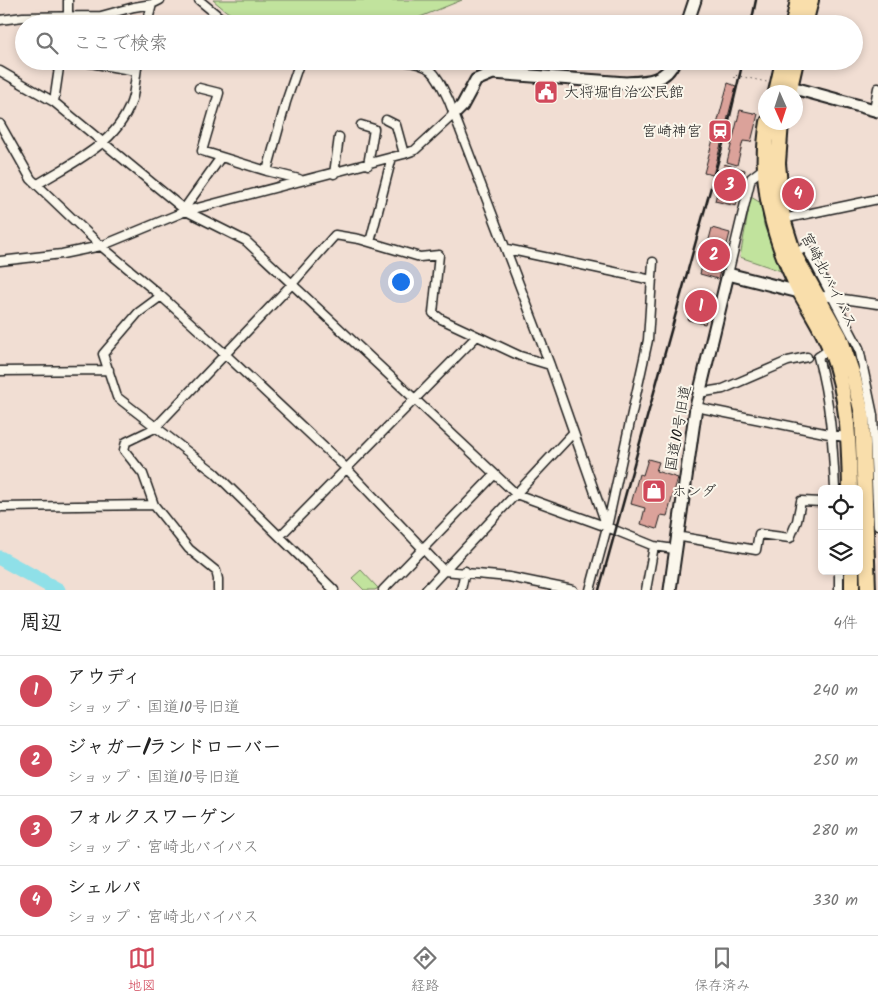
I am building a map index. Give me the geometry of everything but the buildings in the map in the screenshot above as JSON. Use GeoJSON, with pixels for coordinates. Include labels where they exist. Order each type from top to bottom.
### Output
{"type":"FeatureCollection","features":[{"type":"Feature","properties":{"kind":"highway"},"geometry":{"type":"LineString","coordinates":[[795,15],[798,0]]}},
{"type":"Feature","properties":{"kind":"highway"},"geometry":{"type":"LineString","coordinates":[[807,15],[811,0]]}},
{"type":"Feature","properties":{"kind":"highway"},"geometry":{"type":"LineString","coordinates":[[783,70],[783,85]]}},
{"type":"Feature","properties":{"kind":"highway"},"geometry":{"type":"LineString","coordinates":[[785,85],[792,70]]}},
{"type":"Feature","properties":{"kind":"highway"},"geometry":{"type":"LineString","coordinates":[[769,130],[771,166]]}},
{"type":"Feature","properties":{"kind":"highway"},"geometry":{"type":"LineString","coordinates":[[771,166],[779,130]]}},
{"type":"Feature","properties":{"kind":"highway","name":"宮崎北バイパス"},"geometry":{"type":"LineString","coordinates":[[771,166],[783,219],[794,254],[840,337],[853,375],[862,414],[868,590]]}},
{"type":"Feature","properties":{"kind":"highway","name":"宮崎北バイパス"},"geometry":{"type":"LineString","coordinates":[[771,166],[770,222],[783,259],[830,349],[840,380],[847,416],[850,485]]}},
{"type":"Feature","properties":{"kind":"highway"},"geometry":{"type":"LineString","coordinates":[[852,575],[852,590]]}},
{"type":"Feature","properties":{"kind":"street"},"geometry":{"type":"LineString","coordinates":[[68,0],[69,15]]}},
{"type":"Feature","properties":{"kind":"street"},"geometry":{"type":"LineString","coordinates":[[105,15],[152,4],[160,0]]}},
{"type":"Feature","properties":{"kind":"street"},"geometry":{"type":"LineString","coordinates":[[199,0],[217,15]]}},
{"type":"Feature","properties":{"kind":"street"},"geometry":{"type":"LineString","coordinates":[[690,15],[695,0]]}},
{"type":"Feature","properties":{"kind":"street"},"geometry":{"type":"LineString","coordinates":[[149,15],[152,4]]}},
{"type":"Feature","properties":{"kind":"street"},"geometry":{"type":"LineString","coordinates":[[0,20],[15,18]]}},
{"type":"Feature","properties":{"kind":"street"},"geometry":{"type":"LineString","coordinates":[[54,102],[59,70]]}},
{"type":"Feature","properties":{"kind":"street"},"geometry":{"type":"LineString","coordinates":[[38,184],[103,144],[120,123],[132,97],[136,71],[130,70]]}},
{"type":"Feature","properties":{"kind":"street"},"geometry":{"type":"LineString","coordinates":[[267,170],[297,70]]}},
{"type":"Feature","properties":{"kind":"street"},"geometry":{"type":"LineString","coordinates":[[431,70],[454,114],[507,250],[607,527]]}},
{"type":"Feature","properties":{"kind":"street"},"geometry":{"type":"LineString","coordinates":[[0,261],[62,254],[101,246],[185,210],[301,180],[334,174],[415,150],[462,106],[476,80],[493,73],[626,83],[648,82],[669,70]]}},
{"type":"Feature","properties":{"kind":"street"},"geometry":{"type":"LineString","coordinates":[[0,71],[54,102],[185,210],[246,242],[413,400],[516,494],[654,546],[674,549]]}},
{"type":"Feature","properties":{"kind":"street"},"geometry":{"type":"LineString","coordinates":[[199,88],[219,93],[202,151],[301,180]]}},
{"type":"Feature","properties":{"kind":"street"},"geometry":{"type":"LineString","coordinates":[[803,94],[876,110],[878,88]]}},
{"type":"Feature","properties":{"kind":"street"},"geometry":{"type":"LineString","coordinates":[[386,120],[396,125],[404,154]]}},
{"type":"Feature","properties":{"kind":"street"},"geometry":{"type":"LineString","coordinates":[[0,124],[31,179],[101,246],[161,296],[225,354],[347,469],[444,571],[465,571],[509,577],[573,590]]}},
{"type":"Feature","properties":{"kind":"street"},"geometry":{"type":"LineString","coordinates":[[361,125],[374,129],[368,165]]}},
{"type":"Feature","properties":{"kind":"street"},"geometry":{"type":"LineString","coordinates":[[334,174],[339,137]]}},
{"type":"Feature","properties":{"kind":"street"},"geometry":{"type":"LineString","coordinates":[[185,210],[221,157]]}},
{"type":"Feature","properties":{"kind":"street"},"geometry":{"type":"LineString","coordinates":[[370,242],[392,157]]}},
{"type":"Feature","properties":{"kind":"street"},"geometry":{"type":"LineString","coordinates":[[771,166],[751,178],[728,274],[800,292],[878,304]]}},
{"type":"Feature","properties":{"kind":"street"},"geometry":{"type":"LineString","coordinates":[[783,219],[878,199]]}},
{"type":"Feature","properties":{"kind":"street"},"geometry":{"type":"LineString","coordinates":[[218,590],[216,571],[189,549],[154,505],[143,474],[124,450],[126,442],[155,428],[291,285],[335,235],[370,242],[420,258],[439,255],[433,313],[441,320],[520,356],[550,365]]}},
{"type":"Feature","properties":{"kind":"street"},"geometry":{"type":"LineString","coordinates":[[794,254],[806,247],[859,348],[873,415],[878,525]]}},
{"type":"Feature","properties":{"kind":"street"},"geometry":{"type":"LineString","coordinates":[[507,250],[652,280]]}},
{"type":"Feature","properties":{"kind":"street"},"geometry":{"type":"LineString","coordinates":[[590,590],[607,527],[648,340],[653,262]]}},
{"type":"Feature","properties":{"kind":"street","name":"国道10号旧道"},"geometry":{"type":"LineString","coordinates":[[670,590],[674,549],[698,393],[728,274]]}},
{"type":"Feature","properties":{"kind":"street"},"geometry":{"type":"LineString","coordinates":[[161,296],[138,313],[103,354],[117,397],[215,473],[334,590]]}},
{"type":"Feature","properties":{"kind":"street"},"geometry":{"type":"LineString","coordinates":[[280,536],[477,336]]}},
{"type":"Feature","properties":{"kind":"street"},"geometry":{"type":"LineString","coordinates":[[830,349],[824,355],[818,357],[826,388],[832,436],[835,485]]}},
{"type":"Feature","properties":{"kind":"street"},"geometry":{"type":"LineString","coordinates":[[698,393],[723,389],[788,361],[807,357]]}},
{"type":"Feature","properties":{"kind":"street"},"geometry":{"type":"LineString","coordinates":[[0,371],[108,370]]}},
{"type":"Feature","properties":{"kind":"street"},"geometry":{"type":"LineString","coordinates":[[696,406],[848,438]]}},
{"type":"Feature","properties":{"kind":"street"},"geometry":{"type":"LineString","coordinates":[[426,590],[573,433]]}},
{"type":"Feature","properties":{"kind":"street"},"geometry":{"type":"LineString","coordinates":[[383,590],[494,474]]}},
{"type":"Feature","properties":{"kind":"street"},"geometry":{"type":"LineString","coordinates":[[676,536],[756,550],[759,534],[790,538],[797,521],[801,502],[818,502]]}},
{"type":"Feature","properties":{"kind":"street"},"geometry":{"type":"LineString","coordinates":[[0,507],[154,505]]}},
{"type":"Feature","properties":{"kind":"street"},"geometry":{"type":"LineString","coordinates":[[646,590],[654,546]]}},
{"type":"Feature","properties":{"kind":"street"},"geometry":{"type":"LineString","coordinates":[[461,590],[465,571]]}},
{"type":"Feature","properties":{"kind":"street"},"geometry":{"type":"LineString","coordinates":[[839,575],[839,590]]}},
{"type":"Feature","properties":{"kind":"path"},"geometry":{"type":"LineString","coordinates":[[734,78],[734,75],[769,85]]}},
{"type":"Feature","properties":{"kind":"green space"},"geometry":{"type":"Polygon","coordinates":[[[213,0],[462,0],[425,15],[233,15],[213,0]]]}},
{"type":"Feature","properties":{"kind":"green space"},"geometry":{"type":"Polygon","coordinates":[[[751,197],[761,203],[764,225],[781,271],[740,257],[751,197]]]}},
{"type":"Feature","properties":{"kind":"green space"},"geometry":{"type":"Polygon","coordinates":[[[361,570],[378,588],[375,590],[364,590],[352,578],[361,570]]]}},
{"type":"Feature","properties":{"kind":"waterway"},"geometry":{"type":"LineString","coordinates":[[0,558],[58,590]]}},
{"type":"Feature","properties":{"kind":"railway"},"geometry":{"type":"LineString","coordinates":[[753,15],[756,0]]}},
{"type":"Feature","properties":{"kind":"railway"},"geometry":{"type":"LineString","coordinates":[[599,590],[726,133],[741,70]]}},
{"type":"Feature","properties":{"kind":"place","name":"大将堀自治公民館"},"geometry":{"type":"Point","coordinates":[546,92]}},
{"type":"Feature","properties":{"kind":"place","name":"宮崎神宮"},"geometry":{"type":"Point","coordinates":[720,131]}},
{"type":"Feature","properties":{"kind":"place","name":"フォルクスワーゲン"},"geometry":{"type":"Point","coordinates":[730,185]}},
{"type":"Feature","properties":{"kind":"place","name":"シェルパ"},"geometry":{"type":"Point","coordinates":[798,194]}},
{"type":"Feature","properties":{"kind":"place","name":"ジャガー/ランドローバー"},"geometry":{"type":"Point","coordinates":[714,255]}},
{"type":"Feature","properties":{"kind":"place","name":"アウディ"},"geometry":{"type":"Point","coordinates":[701,306]}},
{"type":"Feature","properties":{"kind":"place","name":"ホンダ"},"geometry":{"type":"Point","coordinates":[654,491]}}]}
